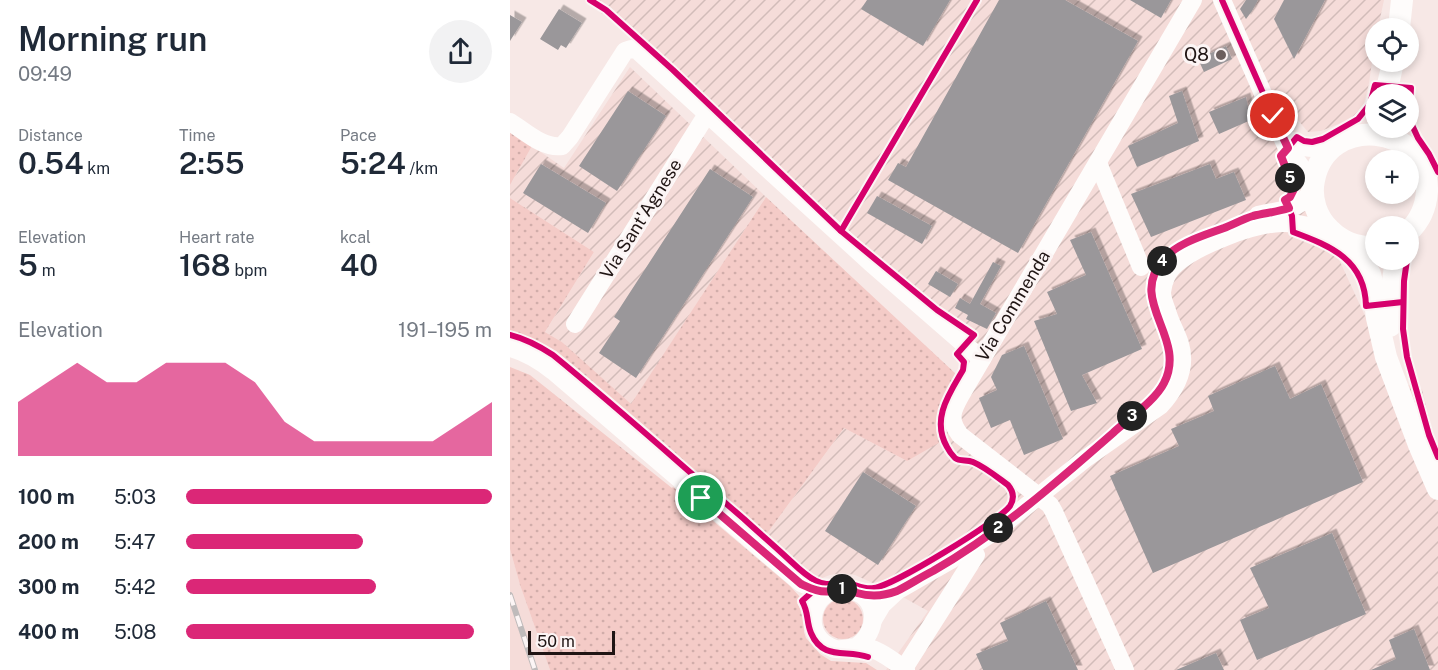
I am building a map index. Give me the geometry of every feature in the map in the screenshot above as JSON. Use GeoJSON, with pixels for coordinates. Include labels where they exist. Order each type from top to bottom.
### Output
{"type":"FeatureCollection","features":[{"type":"Feature","properties":{"kind":"main road"},"geometry":{"type":"LineString","coordinates":[[1400,18],[1401,0]]}},
{"type":"Feature","properties":{"kind":"main road"},"geometry":{"type":"LineString","coordinates":[[1365,128],[1327,153],[1316,173],[1313,194],[1317,213],[1325,226],[1343,240],[1370,274],[1386,357],[1438,489]]}},
{"type":"Feature","properties":{"kind":"main road"},"geometry":{"type":"LineString","coordinates":[[1344,141],[1365,136]]}},
{"type":"Feature","properties":{"kind":"main road"},"geometry":{"type":"LineString","coordinates":[[1389,138],[1398,141],[1403,138]]}},
{"type":"Feature","properties":{"kind":"main road"},"geometry":{"type":"LineString","coordinates":[[1406,138],[1422,168],[1426,186],[1426,195],[1419,219]]}},
{"type":"Feature","properties":{"kind":"main road"},"geometry":{"type":"LineString","coordinates":[[1343,240],[1365,246]]}},
{"type":"Feature","properties":{"kind":"main road"},"geometry":{"type":"LineString","coordinates":[[1395,270],[1389,331],[1395,381]]}},
{"type":"Feature","properties":{"kind":"street","name":"Via Commenda"},"geometry":{"type":"LineString","coordinates":[[1125,670],[1050,505],[969,443],[954,428],[951,418],[953,408],[1193,0]]}},
{"type":"Feature","properties":{"kind":"street"},"geometry":{"type":"LineString","coordinates":[[801,584],[809,599],[813,628],[823,643],[840,650],[863,643],[887,598],[986,537],[1085,459],[1157,394],[1168,374],[1171,359],[1152,298],[1157,267],[1165,257],[1195,239],[1250,217],[1300,204],[1307,197],[1313,184],[1285,142],[1222,0]]}},
{"type":"Feature","properties":{"kind":"street"},"geometry":{"type":"LineString","coordinates":[[510,122],[544,144],[551,147],[562,147],[626,51],[637,50],[906,294],[982,359]]}},
{"type":"Feature","properties":{"kind":"street","name":"Via Sant'Agnese"},"geometry":{"type":"LineString","coordinates":[[575,324],[707,114]]}},
{"type":"Feature","properties":{"kind":"street"},"geometry":{"type":"LineString","coordinates":[[1285,142],[1314,149],[1344,141]]}},
{"type":"Feature","properties":{"kind":"street"},"geometry":{"type":"LineString","coordinates":[[1098,163],[1141,267]]}},
{"type":"Feature","properties":{"kind":"street"},"geometry":{"type":"LineString","coordinates":[[1085,459],[1161,406],[1176,385],[1181,370],[1182,351],[1162,293],[1166,278],[1174,265],[1211,244],[1243,230],[1268,224],[1309,226],[1343,240]]}},
{"type":"Feature","properties":{"kind":"street"},"geometry":{"type":"LineString","coordinates":[[510,348],[534,358],[553,371],[801,584],[817,590],[840,589],[878,596],[897,591]]}},
{"type":"Feature","properties":{"kind":"street"},"geometry":{"type":"LineString","coordinates":[[856,647],[884,654],[904,670],[976,555]]}},
{"type":"Feature","properties":{"kind":"street"},"geometry":{"type":"LineString","coordinates":[[812,619],[817,602],[831,591]]}},
{"type":"Feature","properties":{"kind":"street"},"geometry":{"type":"LineString","coordinates":[[858,593],[869,604],[877,643],[884,654]]}},
{"type":"Feature","properties":{"kind":"shaded area"},"geometry":{"type":"Polygon","coordinates":[[[585,0],[1384,0],[1380,18],[1365,18],[1365,72],[1371,72],[1369,84],[1365,84],[1364,104],[1351,119],[1321,131],[1308,132],[1298,120],[1278,127],[1395,381],[1422,389],[1438,453],[1438,670],[886,670],[928,611],[881,585],[855,575],[842,573],[822,578],[815,577],[766,535],[844,428],[907,461],[939,424],[939,412],[943,400],[976,339],[937,314],[675,72],[585,0]]]}},
{"type":"Feature","properties":{"kind":"shaded area"},"geometry":{"type":"Polygon","coordinates":[[[630,67],[766,197],[631,405],[562,342],[545,332],[594,252],[510,198],[510,185],[532,146],[564,168],[630,67]]]}},
{"type":"Feature","properties":{"kind":"shaded area"},"geometry":{"type":"Polygon","coordinates":[[[510,130],[532,146],[510,185],[510,130]]]}},
{"type":"Feature","properties":{"kind":"shaded area"},"geometry":{"type":"Polygon","coordinates":[[[766,197],[956,374],[941,406],[942,441],[907,461],[844,428],[766,535],[555,352],[534,339],[510,331],[510,198],[594,252],[545,332],[562,342],[631,404],[766,197]]]}},
{"type":"Feature","properties":{"kind":"shaded area"},"geometry":{"type":"Polygon","coordinates":[[[510,367],[530,375],[673,487],[790,586],[801,598],[797,603],[803,614],[806,638],[820,654],[831,661],[866,663],[877,670],[550,670],[520,585],[510,549],[510,367]]]}},
{"type":"Feature","properties":{"kind":"shaded area"},"geometry":{"type":"Polygon","coordinates":[[[510,549],[520,585],[550,670],[510,670],[510,549]]]}},
{"type":"Feature","properties":{"kind":"shaded area"},"geometry":{"type":"Polygon","coordinates":[[[843,599],[851,600],[857,605],[862,611],[862,627],[857,633],[851,638],[843,639],[835,638],[829,633],[824,627],[823,619],[824,611],[829,605],[835,600],[843,599]]]}},
{"type":"Feature","properties":{"kind":"building"},"geometry":{"type":"Polygon","coordinates":[[[867,0],[950,0],[923,46],[861,9],[867,0]]]}},
{"type":"Feature","properties":{"kind":"building"},"geometry":{"type":"Polygon","coordinates":[[[999,0],[1065,0],[1138,41],[1018,253],[888,180],[898,163],[906,167],[999,0]]]}},
{"type":"Feature","properties":{"kind":"building"},"geometry":{"type":"Polygon","coordinates":[[[1130,0],[1171,0],[1161,18],[1130,0]]]}},
{"type":"Feature","properties":{"kind":"building"},"geometry":{"type":"Polygon","coordinates":[[[1246,0],[1258,0],[1246,19],[1240,9],[1246,0]]]}},
{"type":"Feature","properties":{"kind":"building"},"geometry":{"type":"Polygon","coordinates":[[[1284,0],[1325,0],[1294,59],[1274,19],[1284,0]]]}},
{"type":"Feature","properties":{"kind":"building"},"geometry":{"type":"Polygon","coordinates":[[[559,9],[582,23],[566,48],[561,45],[558,50],[540,39],[559,9]]]}},
{"type":"Feature","properties":{"kind":"building"},"geometry":{"type":"Polygon","coordinates":[[[510,15],[522,22],[510,41],[510,15]]]}},
{"type":"Feature","properties":{"kind":"building"},"geometry":{"type":"Polygon","coordinates":[[[1226,46],[1232,59],[1204,72],[1198,59],[1226,46]]]}},
{"type":"Feature","properties":{"kind":"building"},"geometry":{"type":"Polygon","coordinates":[[[628,91],[666,116],[617,191],[579,166],[628,91]]]}},
{"type":"Feature","properties":{"kind":"building"},"geometry":{"type":"Polygon","coordinates":[[[1182,91],[1199,141],[1137,167],[1128,146],[1178,123],[1169,96],[1182,91]]]}},
{"type":"Feature","properties":{"kind":"building"},"geometry":{"type":"Polygon","coordinates":[[[1246,97],[1251,120],[1219,134],[1209,112],[1246,97]]]}},
{"type":"Feature","properties":{"kind":"building"},"geometry":{"type":"Polygon","coordinates":[[[541,164],[606,203],[588,233],[523,193],[541,164]]]}},
{"type":"Feature","properties":{"kind":"building"},"geometry":{"type":"Polygon","coordinates":[[[1210,164],[1216,179],[1234,172],[1246,200],[1151,237],[1131,194],[1210,164]]]}},
{"type":"Feature","properties":{"kind":"building"},"geometry":{"type":"Polygon","coordinates":[[[710,169],[753,197],[636,378],[599,353],[620,321],[614,317],[710,169]]]}},
{"type":"Feature","properties":{"kind":"building"},"geometry":{"type":"Polygon","coordinates":[[[877,196],[932,226],[922,244],[867,213],[877,196]]]}},
{"type":"Feature","properties":{"kind":"building"},"geometry":{"type":"Polygon","coordinates":[[[1091,232],[1142,349],[1082,375],[1097,403],[1071,411],[1034,321],[1057,314],[1047,292],[1086,275],[1070,240],[1091,232]]]}},
{"type":"Feature","properties":{"kind":"building"},"geometry":{"type":"Polygon","coordinates":[[[993,262],[1001,266],[980,304],[996,313],[987,329],[966,319],[968,315],[955,308],[960,298],[970,304],[993,262]]]}},
{"type":"Feature","properties":{"kind":"building"},"geometry":{"type":"Polygon","coordinates":[[[936,271],[958,284],[950,297],[928,284],[936,271]]]}},
{"type":"Feature","properties":{"kind":"building"},"geometry":{"type":"Polygon","coordinates":[[[1024,346],[1063,439],[1024,455],[1010,420],[991,428],[979,398],[997,390],[991,377],[1002,355],[1024,346]]]}},
{"type":"Feature","properties":{"kind":"building"},"geometry":{"type":"Polygon","coordinates":[[[1275,366],[1290,399],[1321,384],[1363,482],[1153,573],[1110,476],[1179,446],[1171,429],[1214,411],[1208,396],[1275,366]]]}},
{"type":"Feature","properties":{"kind":"building"},"geometry":{"type":"Polygon","coordinates":[[[863,472],[916,506],[878,565],[825,531],[863,472]]]}},
{"type":"Feature","properties":{"kind":"building"},"geometry":{"type":"Polygon","coordinates":[[[1332,533],[1366,614],[1257,660],[1240,620],[1269,608],[1250,568],[1332,533]]]}},
{"type":"Feature","properties":{"kind":"building"},"geometry":{"type":"Polygon","coordinates":[[[1046,601],[1078,670],[983,670],[976,654],[1008,641],[1000,623],[1046,601]]]}},
{"type":"Feature","properties":{"kind":"building"},"geometry":{"type":"Polygon","coordinates":[[[1414,629],[1430,670],[1371,670],[1396,659],[1389,640],[1414,629]]]}},
{"type":"Feature","properties":{"kind":"building"},"geometry":{"type":"Polygon","coordinates":[[[1216,653],[1224,670],[1176,670],[1216,653]]]}},
{"type":"Feature","properties":{"kind":"railway"},"geometry":{"type":"LineString","coordinates":[[510,595],[535,670]]}},
{"type":"Feature","properties":{"kind":"cycle path"},"geometry":{"type":"LineString","coordinates":[[510,335],[532,343],[553,355],[649,436],[799,569],[820,583],[847,583],[864,588],[885,585],[967,538],[1002,514],[1012,503],[1013,495],[1008,485],[977,464],[955,458],[943,437],[941,417],[952,388],[963,370],[964,362],[957,354],[974,335],[937,310],[841,231],[673,70],[606,10],[590,0]]}},
{"type":"Feature","properties":{"kind":"cycle path"},"geometry":{"type":"LineString","coordinates":[[841,231],[977,0]]}},
{"type":"Feature","properties":{"kind":"cycle path"},"geometry":{"type":"LineString","coordinates":[[1222,0],[1282,136]]}},
{"type":"Feature","properties":{"kind":"cycle path"},"geometry":{"type":"LineString","coordinates":[[1403,302],[1366,306],[1360,277],[1352,266],[1333,249],[1293,232],[1292,216],[1285,200],[1290,197],[1294,189],[1281,156],[1297,137],[1312,142],[1323,139],[1358,119],[1370,104],[1375,85],[1411,88],[1412,125],[1438,172]]}},
{"type":"Feature","properties":{"kind":"cycle path"},"geometry":{"type":"LineString","coordinates":[[1406,270],[1403,329],[1407,357],[1429,435],[1438,457]]}},
{"type":"Feature","properties":{"kind":"cycle path"},"geometry":{"type":"LineString","coordinates":[[817,582],[811,593],[802,601],[806,609],[809,629],[816,642],[829,651],[868,657]]}},
{"type":"Feature","properties":{"kind":"place","name":"Q8"},"geometry":{"type":"Point","coordinates":[1221,55]}},
{"type":"Feature","properties":{"kind":"route"},"geometry":{"type":"LineString","coordinates":[[701,498],[801,584],[817,590],[840,589],[872,596],[897,591],[995,531],[1085,459],[1157,394],[1164,383],[1171,359],[1170,351],[1155,309],[1152,290],[1157,267],[1165,257],[1195,239],[1250,217],[1289,208],[1285,200],[1290,197],[1294,189],[1281,156],[1288,148],[1273,116]]}}]}
